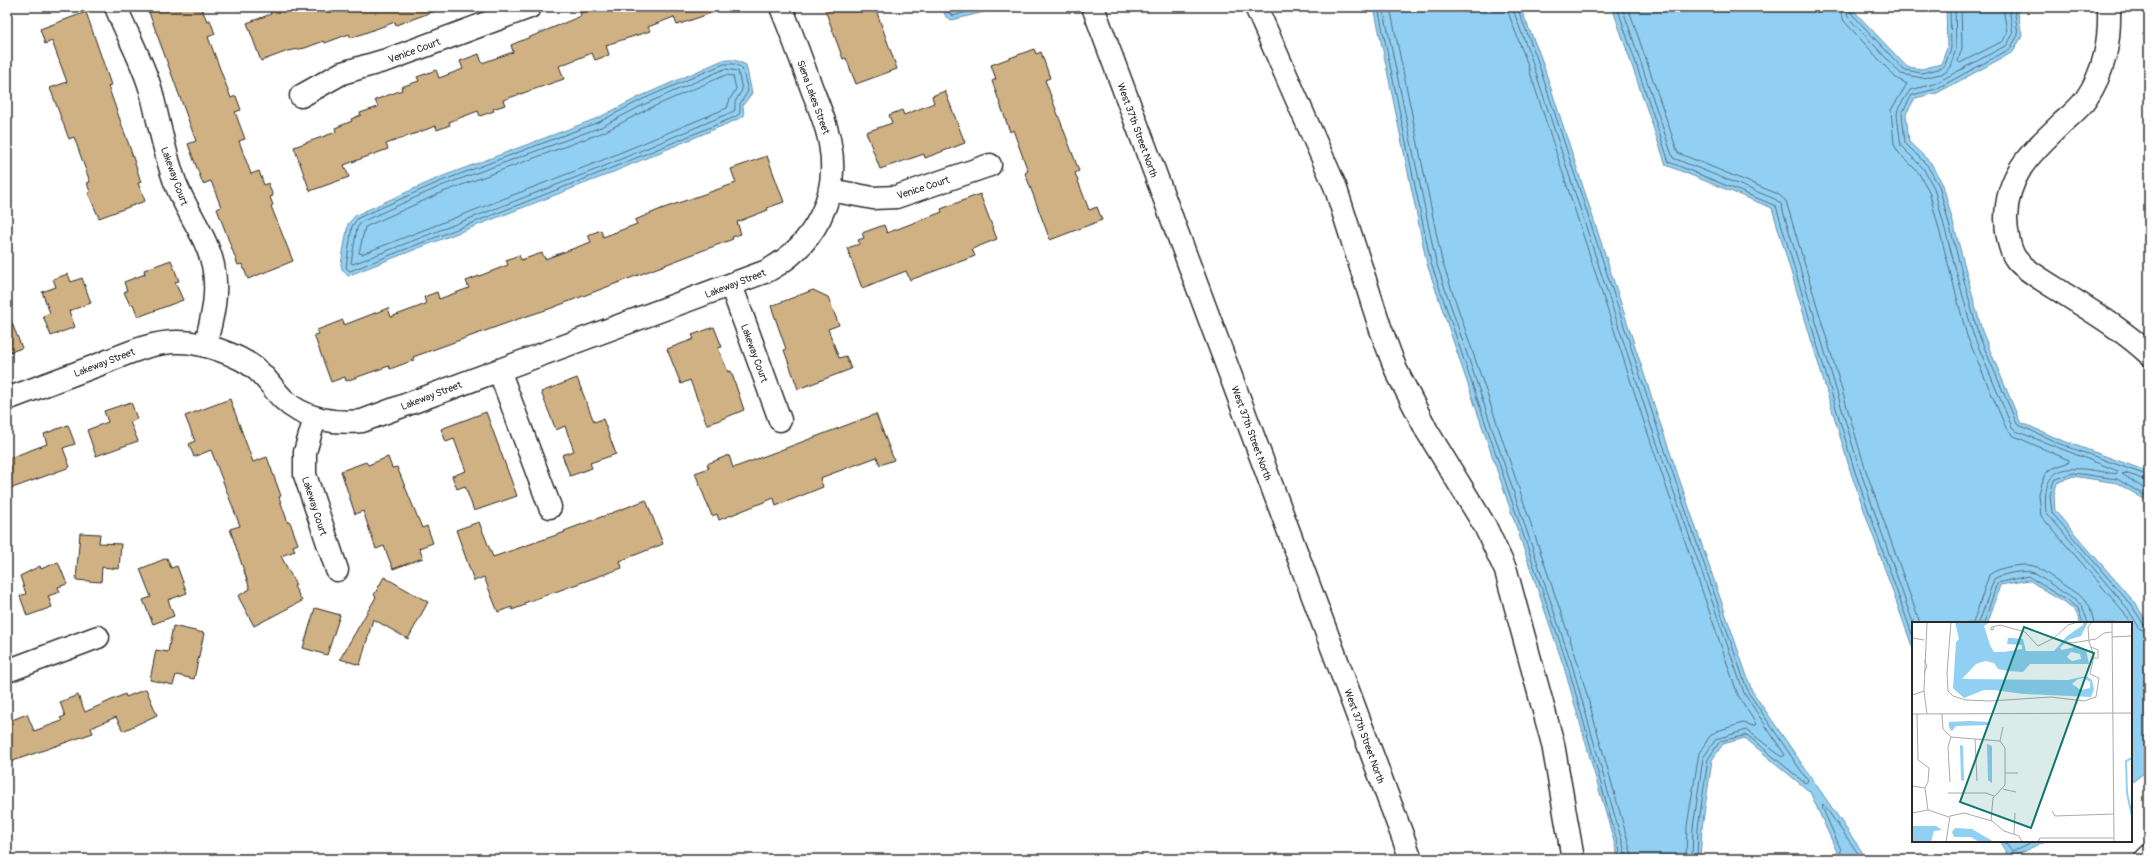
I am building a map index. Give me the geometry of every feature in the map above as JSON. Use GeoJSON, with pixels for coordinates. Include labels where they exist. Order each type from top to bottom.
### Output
{"type":"FeatureCollection","features":[{"type":"Feature","properties":{"kind":"street","name":"Lakeway Court"},"geometry":{"type":"LineString","coordinates":[[116,7],[151,90],[161,139],[183,202],[206,244],[213,266],[215,287],[214,311],[206,346]]}},
{"type":"Feature","properties":{"kind":"street","name":"Venice Court"},"geometry":{"type":"LineString","coordinates":[[301,96],[342,73],[390,58],[530,7]]}},
{"type":"Feature","properties":{"kind":"street","name":"Siena Lakes Street"},"geometry":{"type":"LineString","coordinates":[[781,7],[828,134],[832,157],[830,190]]}},
{"type":"Feature","properties":{"kind":"street","name":"West 37th Street North"},"geometry":{"type":"LineString","coordinates":[[1093,7],[1411,859]]}},
{"type":"Feature","properties":{"kind":"street"},"geometry":{"type":"LineString","coordinates":[[1256,7],[1335,186],[1380,327],[1396,370],[1427,432],[1485,526],[1506,571],[1553,744],[1573,859]]}},
{"type":"Feature","properties":{"kind":"street"},"geometry":{"type":"LineString","coordinates":[[2109,7],[2110,26],[2105,61],[2096,82],[2085,101],[2035,149],[2016,175],[2006,199],[2006,231],[2016,259],[2044,281],[2129,335],[2149,354]]}},
{"type":"Feature","properties":{"kind":"street","name":"Venice Court"},"geometry":{"type":"LineString","coordinates":[[830,190],[873,198],[896,197],[990,165]]}},
{"type":"Feature","properties":{"kind":"street","name":"Lakeway Street"},"geometry":{"type":"LineString","coordinates":[[7,399],[144,347],[168,342],[181,342],[206,346],[239,359],[255,368],[292,407],[315,418],[338,422],[362,420],[731,285],[776,266],[802,246],[820,220],[830,190]]}},
{"type":"Feature","properties":{"kind":"street","name":"Lakeway Court"},"geometry":{"type":"LineString","coordinates":[[731,285],[780,420]]}},
{"type":"Feature","properties":{"kind":"street"},"geometry":{"type":"LineString","coordinates":[[499,370],[550,507]]}},
{"type":"Feature","properties":{"kind":"street","name":"Lakeway Court"},"geometry":{"type":"LineString","coordinates":[[315,418],[305,452],[305,475],[337,570]]}},
{"type":"Feature","properties":{"kind":"street"},"geometry":{"type":"LineString","coordinates":[[7,671],[98,637]]}},
{"type":"Feature","properties":{"kind":"street"},"geometry":{"type":"LineString","coordinates":[[2146,859],[2149,856]]}},
{"type":"Feature","properties":{"kind":"water"},"geometry":{"type":"Polygon","coordinates":[[[942,7],[990,7],[984,12],[952,20],[946,17],[942,7]]]}},
{"type":"Feature","properties":{"kind":"water"},"geometry":{"type":"Polygon","coordinates":[[[1374,7],[1520,7],[1540,55],[1659,420],[1752,691],[1867,859],[1836,859],[1837,852],[1810,792],[1745,738],[1723,744],[1712,760],[1702,828],[1700,859],[1619,859],[1564,667],[1427,264],[1374,7]]]}},
{"type":"Feature","properties":{"kind":"water"},"geometry":{"type":"Polygon","coordinates":[[[1612,7],[1853,7],[1855,12],[1907,67],[1922,69],[1941,64],[1947,48],[1946,7],[2017,7],[2022,36],[2013,52],[1937,93],[1915,98],[1906,114],[1909,142],[1931,163],[1943,185],[1982,331],[2020,422],[2061,440],[2149,472],[2149,502],[2117,483],[2073,476],[2057,483],[2054,495],[2055,511],[2136,604],[2149,626],[2149,769],[2132,782],[2132,622],[2080,622],[2076,611],[2029,580],[2000,585],[1988,622],[1912,622],[1912,646],[1851,473],[1772,208],[1666,165],[1612,7]]]}},
{"type":"Feature","properties":{"kind":"water"},"geometry":{"type":"Polygon","coordinates":[[[723,60],[735,60],[746,65],[752,93],[743,105],[744,116],[604,176],[348,276],[342,269],[341,264],[348,224],[356,215],[438,178],[598,118],[639,97],[723,60]]]}},
{"type":"Feature","properties":{"kind":"water"},"geometry":{"type":"Polygon","coordinates":[[[2000,842],[2043,842],[2010,858],[2000,842]]]}},
{"type":"Feature","properties":{"kind":"building"},"geometry":{"type":"Polygon","coordinates":[[[147,7],[201,7],[207,21],[210,20],[215,34],[208,37],[231,98],[236,96],[241,110],[235,112],[245,139],[239,141],[251,174],[259,171],[264,185],[268,183],[273,196],[270,197],[273,205],[271,206],[293,261],[248,279],[242,264],[238,265],[217,209],[221,207],[211,181],[203,184],[188,144],[196,141],[147,7]]]}},
{"type":"Feature","properties":{"kind":"building"},"geometry":{"type":"Polygon","coordinates":[[[269,7],[441,7],[441,9],[396,25],[395,22],[351,38],[349,34],[325,43],[324,41],[305,48],[288,51],[261,61],[247,23],[271,14],[269,7]]]}},
{"type":"Feature","properties":{"kind":"building"},"geometry":{"type":"Polygon","coordinates":[[[597,7],[723,7],[723,9],[677,25],[674,17],[648,27],[650,31],[606,45],[609,55],[595,60],[592,53],[559,66],[564,79],[503,100],[505,105],[493,109],[494,111],[480,116],[478,111],[449,122],[450,125],[437,130],[436,126],[386,144],[388,149],[344,165],[349,177],[310,191],[294,147],[336,132],[335,128],[352,121],[351,119],[361,115],[360,113],[378,107],[375,100],[402,90],[401,87],[419,81],[417,77],[436,70],[439,78],[463,69],[460,61],[479,54],[482,63],[513,52],[511,45],[581,16],[580,13],[597,7]]]}},
{"type":"Feature","properties":{"kind":"building"},"geometry":{"type":"Polygon","coordinates":[[[824,7],[875,7],[897,69],[856,84],[846,58],[843,59],[824,7]]]}},
{"type":"Feature","properties":{"kind":"building"},"geometry":{"type":"Polygon","coordinates":[[[86,12],[111,85],[108,86],[141,182],[138,183],[145,201],[99,218],[88,193],[90,192],[87,183],[90,182],[74,137],[69,139],[50,88],[67,82],[52,41],[45,44],[40,29],[86,12]]]}},
{"type":"Feature","properties":{"kind":"building"},"geometry":{"type":"Polygon","coordinates":[[[1034,49],[1036,54],[1041,52],[1050,78],[1045,80],[1079,171],[1075,173],[1089,210],[1097,207],[1102,220],[1050,240],[1025,173],[1028,171],[1013,130],[1010,132],[992,81],[996,79],[991,65],[1034,49]]]}},
{"type":"Feature","properties":{"kind":"building"},"geometry":{"type":"Polygon","coordinates":[[[945,91],[965,143],[925,158],[924,154],[880,169],[866,132],[892,123],[889,115],[902,110],[904,115],[934,103],[932,96],[945,91]]]}},
{"type":"Feature","properties":{"kind":"building"},"geometry":{"type":"Polygon","coordinates":[[[767,156],[784,202],[737,222],[741,234],[732,237],[733,239],[549,309],[413,357],[414,360],[390,369],[389,366],[346,381],[345,377],[331,382],[314,335],[319,334],[317,330],[343,320],[344,325],[388,308],[391,317],[426,304],[424,297],[437,292],[439,299],[469,288],[466,281],[508,265],[506,260],[519,255],[521,260],[542,253],[545,259],[591,242],[588,235],[601,230],[603,237],[637,224],[635,220],[661,209],[736,183],[731,169],[767,156]]]}},
{"type":"Feature","properties":{"kind":"building"},"geometry":{"type":"Polygon","coordinates":[[[980,194],[997,239],[972,249],[975,256],[910,280],[906,271],[862,288],[847,248],[860,244],[858,240],[864,238],[862,233],[884,225],[887,233],[942,212],[941,209],[980,194]]]}},
{"type":"Feature","properties":{"kind":"building"},"geometry":{"type":"Polygon","coordinates":[[[171,260],[179,281],[175,282],[183,300],[138,317],[133,304],[130,305],[124,292],[127,291],[124,282],[145,274],[144,270],[171,260]]]}},
{"type":"Feature","properties":{"kind":"building"},"geometry":{"type":"Polygon","coordinates":[[[68,274],[71,282],[82,278],[91,303],[69,311],[75,327],[51,336],[43,316],[50,313],[42,292],[56,287],[53,279],[68,274]]]}},
{"type":"Feature","properties":{"kind":"building"},"geometry":{"type":"Polygon","coordinates":[[[813,290],[828,297],[839,325],[828,329],[839,358],[846,356],[851,369],[798,389],[784,350],[786,349],[771,306],[813,290]]]}},
{"type":"Feature","properties":{"kind":"building"},"geometry":{"type":"Polygon","coordinates":[[[7,311],[22,348],[7,353],[7,311]]]}},
{"type":"Feature","properties":{"kind":"building"},"geometry":{"type":"Polygon","coordinates":[[[714,327],[722,347],[718,348],[728,372],[731,371],[744,410],[707,425],[690,380],[681,384],[667,349],[694,339],[692,335],[714,327]]]}},
{"type":"Feature","properties":{"kind":"building"},"geometry":{"type":"Polygon","coordinates":[[[577,378],[594,422],[603,419],[616,454],[590,463],[592,468],[570,476],[562,455],[574,451],[565,426],[556,430],[541,392],[577,378]]]}},
{"type":"Feature","properties":{"kind":"building"},"geometry":{"type":"Polygon","coordinates":[[[230,399],[253,462],[267,457],[281,496],[279,497],[288,523],[290,522],[298,544],[293,546],[295,551],[281,556],[296,585],[294,586],[302,601],[254,626],[238,596],[250,589],[230,529],[240,526],[211,450],[194,457],[189,444],[195,441],[185,416],[230,399]]]}},
{"type":"Feature","properties":{"kind":"building"},"geometry":{"type":"Polygon","coordinates":[[[131,402],[137,419],[130,422],[138,441],[96,456],[87,430],[108,422],[104,411],[131,402]]]}},
{"type":"Feature","properties":{"kind":"building"},"geometry":{"type":"Polygon","coordinates":[[[486,412],[517,496],[474,511],[465,486],[457,489],[452,476],[466,471],[454,439],[446,442],[441,429],[486,412]]]}},
{"type":"Feature","properties":{"kind":"building"},"geometry":{"type":"Polygon","coordinates":[[[876,414],[894,460],[880,465],[877,457],[820,478],[823,487],[776,506],[774,498],[719,520],[717,514],[712,516],[695,473],[709,468],[707,464],[729,455],[733,468],[876,414]]]}},
{"type":"Feature","properties":{"kind":"building"},"geometry":{"type":"Polygon","coordinates":[[[68,425],[75,444],[63,448],[70,467],[7,490],[7,459],[47,444],[44,434],[68,425]]]}},
{"type":"Feature","properties":{"kind":"building"},"geometry":{"type":"Polygon","coordinates":[[[388,457],[392,468],[397,467],[422,528],[427,526],[433,543],[419,548],[423,558],[393,569],[384,546],[376,549],[363,511],[355,514],[341,471],[366,462],[368,465],[388,457]]]}},
{"type":"Feature","properties":{"kind":"building"},"geometry":{"type":"Polygon","coordinates":[[[646,500],[663,544],[620,561],[622,568],[524,603],[525,605],[512,610],[512,607],[498,612],[484,577],[474,581],[456,530],[479,522],[493,557],[565,532],[564,531],[646,500]]]}},
{"type":"Feature","properties":{"kind":"building"},"geometry":{"type":"Polygon","coordinates":[[[80,533],[100,534],[99,543],[121,544],[119,569],[102,567],[101,582],[76,580],[80,533]]]}},
{"type":"Feature","properties":{"kind":"building"},"geometry":{"type":"Polygon","coordinates":[[[167,558],[171,568],[177,566],[187,593],[168,600],[174,616],[153,624],[143,600],[151,597],[140,569],[167,558]]]}},
{"type":"Feature","properties":{"kind":"building"},"geometry":{"type":"Polygon","coordinates":[[[58,562],[67,584],[58,587],[60,592],[48,596],[52,607],[27,616],[20,596],[26,594],[20,576],[40,566],[41,569],[58,562]]]}},
{"type":"Feature","properties":{"kind":"building"},"geometry":{"type":"Polygon","coordinates":[[[384,577],[428,602],[408,639],[373,619],[360,665],[340,659],[376,597],[374,595],[384,577]]]}},
{"type":"Feature","properties":{"kind":"building"},"geometry":{"type":"Polygon","coordinates":[[[315,608],[340,615],[327,655],[303,648],[315,608]]]}},
{"type":"Feature","properties":{"kind":"building"},"geometry":{"type":"Polygon","coordinates":[[[173,626],[204,633],[194,679],[176,675],[173,685],[150,680],[156,650],[168,652],[173,626]]]}},
{"type":"Feature","properties":{"kind":"building"},"geometry":{"type":"Polygon","coordinates":[[[146,689],[157,715],[123,731],[116,717],[91,728],[93,733],[7,763],[7,722],[27,714],[34,731],[62,721],[60,718],[65,716],[60,702],[78,695],[85,712],[125,694],[126,697],[146,689]]]}}]}
